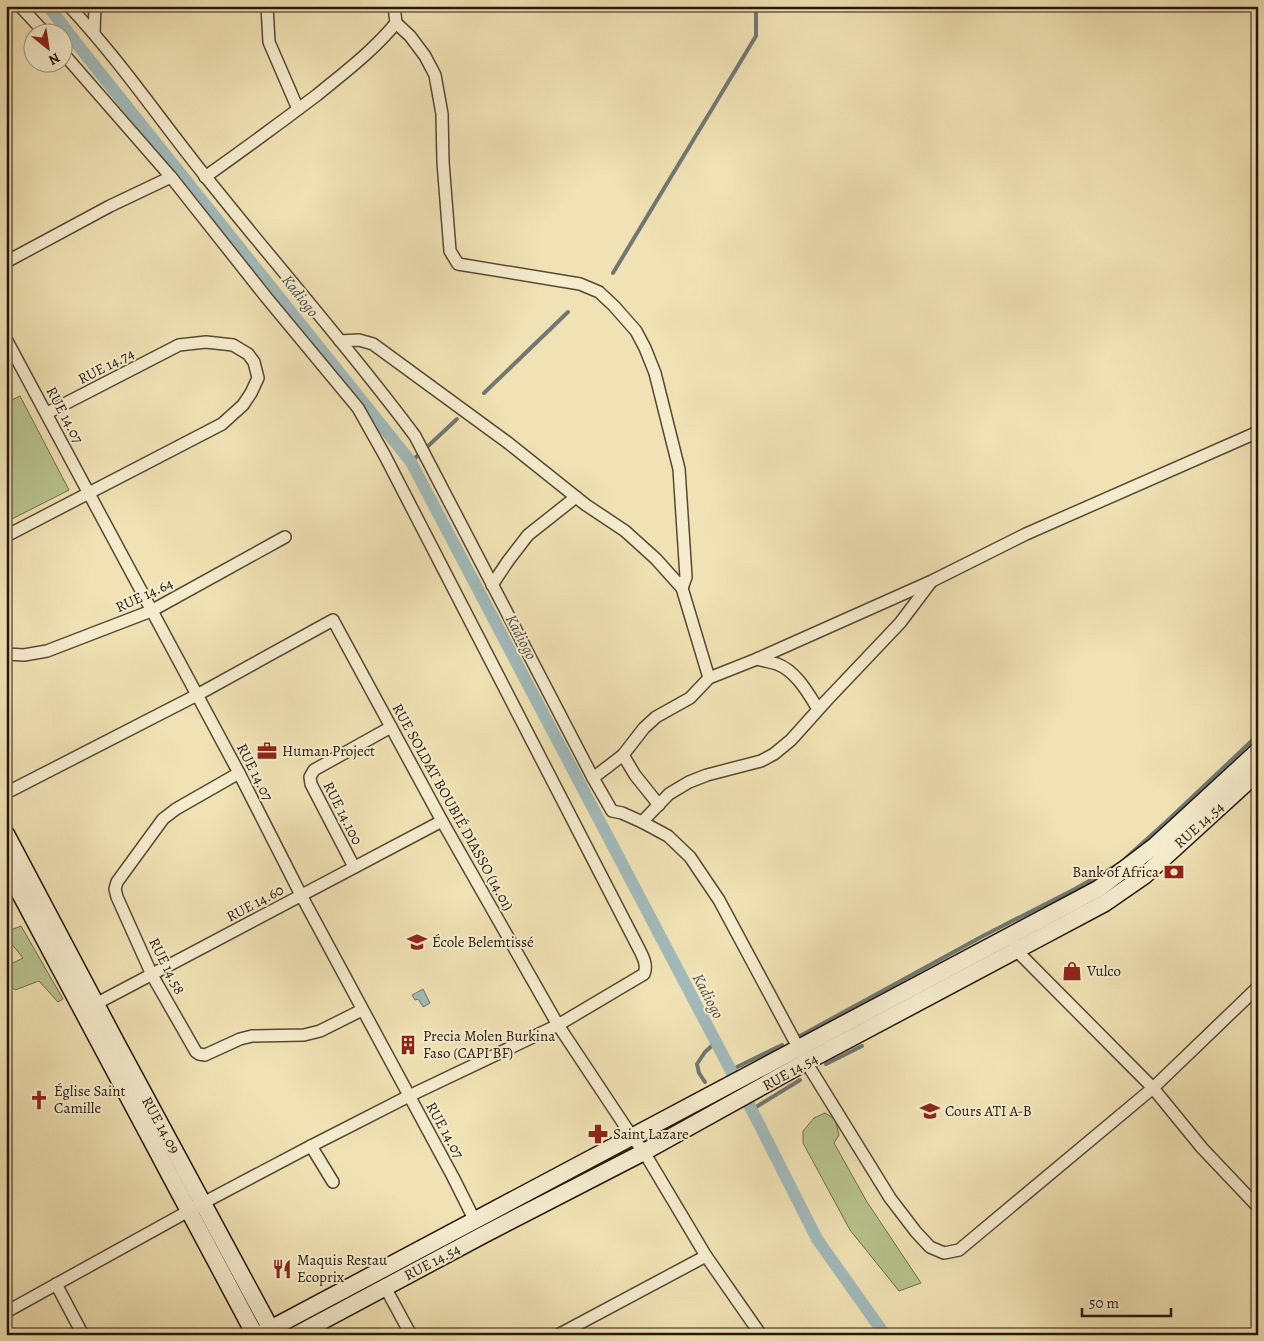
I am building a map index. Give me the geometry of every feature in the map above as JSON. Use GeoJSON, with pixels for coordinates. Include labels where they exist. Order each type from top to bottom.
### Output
{"type":"FeatureCollection","features":[{"type":"Feature","properties":{"kind":"main road","name":"RUE 14.54"},"geometry":{"type":"LineString","coordinates":[[296,1335],[644,1152],[754,1091],[803,1055],[1009,936],[1108,882],[1156,845],[1258,751]]}},
{"type":"Feature","properties":{"kind":"main road","name":"RUE 14.54"},"geometry":{"type":"LineString","coordinates":[[265,1333],[744,1078],[803,1055],[1017,951],[1105,903],[1130,887],[1258,772]]}},
{"type":"Feature","properties":{"kind":"main road","name":"RUE 14.09"},"geometry":{"type":"LineString","coordinates":[[6,834],[89,1008]]}},
{"type":"Feature","properties":{"kind":"main road","name":"RUE 14.09"},"geometry":{"type":"LineString","coordinates":[[6,867],[89,1008],[265,1333]]}},
{"type":"Feature","properties":{"kind":"street"},"geometry":{"type":"LineString","coordinates":[[20,6],[35,22]]}},
{"type":"Feature","properties":{"kind":"street"},"geometry":{"type":"LineString","coordinates":[[69,6],[94,33],[205,177],[381,390],[415,436],[612,811],[642,822],[668,836],[690,857],[719,900],[803,1055],[890,1198],[930,1247],[944,1254],[959,1250],[1153,1088],[1258,987]]}},
{"type":"Feature","properties":{"kind":"street"},"geometry":{"type":"LineString","coordinates":[[94,33],[95,6]]}},
{"type":"Feature","properties":{"kind":"street"},"geometry":{"type":"LineString","coordinates":[[267,6],[269,42],[298,109]]}},
{"type":"Feature","properties":{"kind":"street"},"geometry":{"type":"LineString","coordinates":[[394,6],[396,23],[410,36],[425,56],[435,75],[442,114],[443,162],[450,251],[458,264],[580,284],[600,292],[636,331],[645,348],[662,395],[679,468],[686,576],[682,588]]}},
{"type":"Feature","properties":{"kind":"street"},"geometry":{"type":"LineString","coordinates":[[205,177],[361,60],[383,40],[396,23]]}},
{"type":"Feature","properties":{"kind":"street"},"geometry":{"type":"LineString","coordinates":[[6,1312],[311,1146],[409,1096],[558,1025],[644,974],[646,968],[645,961],[500,675],[386,456],[358,408],[266,297],[171,177],[72,63]]}},
{"type":"Feature","properties":{"kind":"street"},"geometry":{"type":"LineString","coordinates":[[6,262],[110,206],[171,177]]}},
{"type":"Feature","properties":{"kind":"street","name":"RUE 14.07"},"geometry":{"type":"LineString","coordinates":[[6,339],[239,773],[301,896],[475,1221]]}},
{"type":"Feature","properties":{"kind":"street"},"geometry":{"type":"LineString","coordinates":[[340,341],[359,340],[373,344],[507,442],[576,497],[625,530],[656,559],[682,588],[709,678]]}},
{"type":"Feature","properties":{"kind":"street","name":"RUE 14.74"},"geometry":{"type":"LineString","coordinates":[[47,413],[179,345],[206,342],[234,345],[248,354],[254,362],[258,378],[251,393],[243,405],[222,424],[89,492]]}},
{"type":"Feature","properties":{"kind":"street"},"geometry":{"type":"LineString","coordinates":[[593,778],[623,755],[644,728],[656,717],[690,698],[709,678],[757,659],[932,580],[1026,534],[1258,432]]}},
{"type":"Feature","properties":{"kind":"street"},"geometry":{"type":"LineString","coordinates":[[6,536],[89,492]]}},
{"type":"Feature","properties":{"kind":"street"},"geometry":{"type":"LineString","coordinates":[[492,585],[528,535],[576,497]]}},
{"type":"Feature","properties":{"kind":"street","name":"RUE 14.64"},"geometry":{"type":"LineString","coordinates":[[6,654],[24,655],[47,651],[151,611],[285,537]]}},
{"type":"Feature","properties":{"kind":"street"},"geometry":{"type":"LineString","coordinates":[[642,822],[670,794],[689,782],[707,775],[761,761],[774,754],[791,740],[900,623],[932,580]]}},
{"type":"Feature","properties":{"kind":"street","name":"RUE SOLDAT BOUBIÉ DIASSO (14.01)"},"geometry":{"type":"LineString","coordinates":[[197,695],[333,620],[442,821],[558,1025],[632,1138],[644,1152],[706,1256],[761,1335]]}},
{"type":"Feature","properties":{"kind":"street"},"geometry":{"type":"LineString","coordinates":[[757,659],[779,664],[805,688],[818,709]]}},
{"type":"Feature","properties":{"kind":"street"},"geometry":{"type":"LineString","coordinates":[[6,793],[197,695]]}},
{"type":"Feature","properties":{"kind":"street","name":"RUE 14.100"},"geometry":{"type":"LineString","coordinates":[[354,868],[311,784],[310,777],[314,770],[392,727]]}},
{"type":"Feature","properties":{"kind":"street"},"geometry":{"type":"LineString","coordinates":[[623,755],[635,775],[659,805]]}},
{"type":"Feature","properties":{"kind":"street","name":"RUE 14.58"},"geometry":{"type":"LineString","coordinates":[[239,773],[176,810],[163,820],[117,882],[117,897],[152,975],[196,1052],[199,1054],[205,1055],[240,1039],[252,1036],[304,1036],[320,1031],[362,1010]]}},
{"type":"Feature","properties":{"kind":"street","name":"RUE 14.60"},"geometry":{"type":"LineString","coordinates":[[89,1008],[442,821]]}},
{"type":"Feature","properties":{"kind":"street"},"geometry":{"type":"LineString","coordinates":[[1009,936],[1017,951],[1153,1088],[1202,1148],[1258,1207]]}},
{"type":"Feature","properties":{"kind":"street"},"geometry":{"type":"LineString","coordinates":[[311,1146],[333,1182]]}},
{"type":"Feature","properties":{"kind":"street"},"geometry":{"type":"LineString","coordinates":[[558,1335],[706,1256]]}},
{"type":"Feature","properties":{"kind":"street"},"geometry":{"type":"LineString","coordinates":[[56,1284],[83,1335]]}},
{"type":"Feature","properties":{"kind":"street"},"geometry":{"type":"LineString","coordinates":[[385,1287],[411,1335]]}},
{"type":"Feature","properties":{"kind":"green space"},"geometry":{"type":"Polygon","coordinates":[[[20,396],[69,490],[6,522],[6,403],[20,396]]]}},
{"type":"Feature","properties":{"kind":"green space"},"geometry":{"type":"Polygon","coordinates":[[[21,926],[63,999],[58,1002],[39,981],[15,990],[6,982],[6,957],[13,963],[23,958],[6,937],[6,932],[21,926]]]}},
{"type":"Feature","properties":{"kind":"green space"},"geometry":{"type":"Polygon","coordinates":[[[825,1113],[835,1119],[839,1135],[834,1143],[867,1202],[921,1283],[899,1291],[850,1230],[803,1143],[803,1131],[814,1118],[825,1113]]]}},
{"type":"Feature","properties":{"kind":"water"},"geometry":{"type":"Polygon","coordinates":[[[423,989],[430,1003],[423,1007],[418,999],[415,1000],[412,995],[423,989]]]}},
{"type":"Feature","properties":{"kind":"waterway","name":"Kadiogo"},"geometry":{"type":"LineString","coordinates":[[48,6],[411,462],[759,1124],[817,1239],[885,1335]]}},
{"type":"Feature","properties":{"kind":"waterway"},"geometry":{"type":"LineString","coordinates":[[613,273],[756,36],[756,6]]}},
{"type":"Feature","properties":{"kind":"waterway"},"geometry":{"type":"LineString","coordinates":[[484,393],[568,312]]}},
{"type":"Feature","properties":{"kind":"waterway"},"geometry":{"type":"LineString","coordinates":[[411,462],[457,419]]}},
{"type":"Feature","properties":{"kind":"waterway"},"geometry":{"type":"LineString","coordinates":[[1126,858],[1258,735]]}},
{"type":"Feature","properties":{"kind":"waterway"},"geometry":{"type":"LineString","coordinates":[[800,1036],[1119,864]]}},
{"type":"Feature","properties":{"kind":"waterway"},"geometry":{"type":"LineString","coordinates":[[705,1082],[699,1073],[697,1064],[705,1052],[716,1042]]}},
{"type":"Feature","properties":{"kind":"waterway"},"geometry":{"type":"LineString","coordinates":[[729,1067],[735,1068],[782,1045]]}},
{"type":"Feature","properties":{"kind":"waterway"},"geometry":{"type":"LineString","coordinates":[[826,1064],[862,1046]]}},
{"type":"Feature","properties":{"kind":"waterway"},"geometry":{"type":"LineString","coordinates":[[753,1113],[756,1107],[800,1080]]}},
{"type":"Feature","properties":{"kind":"place","name":"Human Project"},"geometry":{"type":"Point","coordinates":[267,751]}},
{"type":"Feature","properties":{"kind":"place","name":"Bank of Africa"},"geometry":{"type":"Point","coordinates":[1174,872]}},
{"type":"Feature","properties":{"kind":"place","name":"École Belemtissé"},"geometry":{"type":"Point","coordinates":[417,942]}},
{"type":"Feature","properties":{"kind":"place","name":"Vulco"},"geometry":{"type":"Point","coordinates":[1072,971]}},
{"type":"Feature","properties":{"kind":"place","name":"Precia Molen Burkina Faso (CAPI BF)"},"geometry":{"type":"Point","coordinates":[408,1045]}},
{"type":"Feature","properties":{"kind":"place","name":"Église Saint Camille"},"geometry":{"type":"Point","coordinates":[39,1100]}},
{"type":"Feature","properties":{"kind":"place","name":"Cours ATI A-B"},"geometry":{"type":"Point","coordinates":[930,1111]}},
{"type":"Feature","properties":{"kind":"place","name":"Saint Lazare"},"geometry":{"type":"Point","coordinates":[598,1134]}},
{"type":"Feature","properties":{"kind":"place","name":"Maquis Restau Ecoprix"},"geometry":{"type":"Point","coordinates":[282,1269]}}]}
